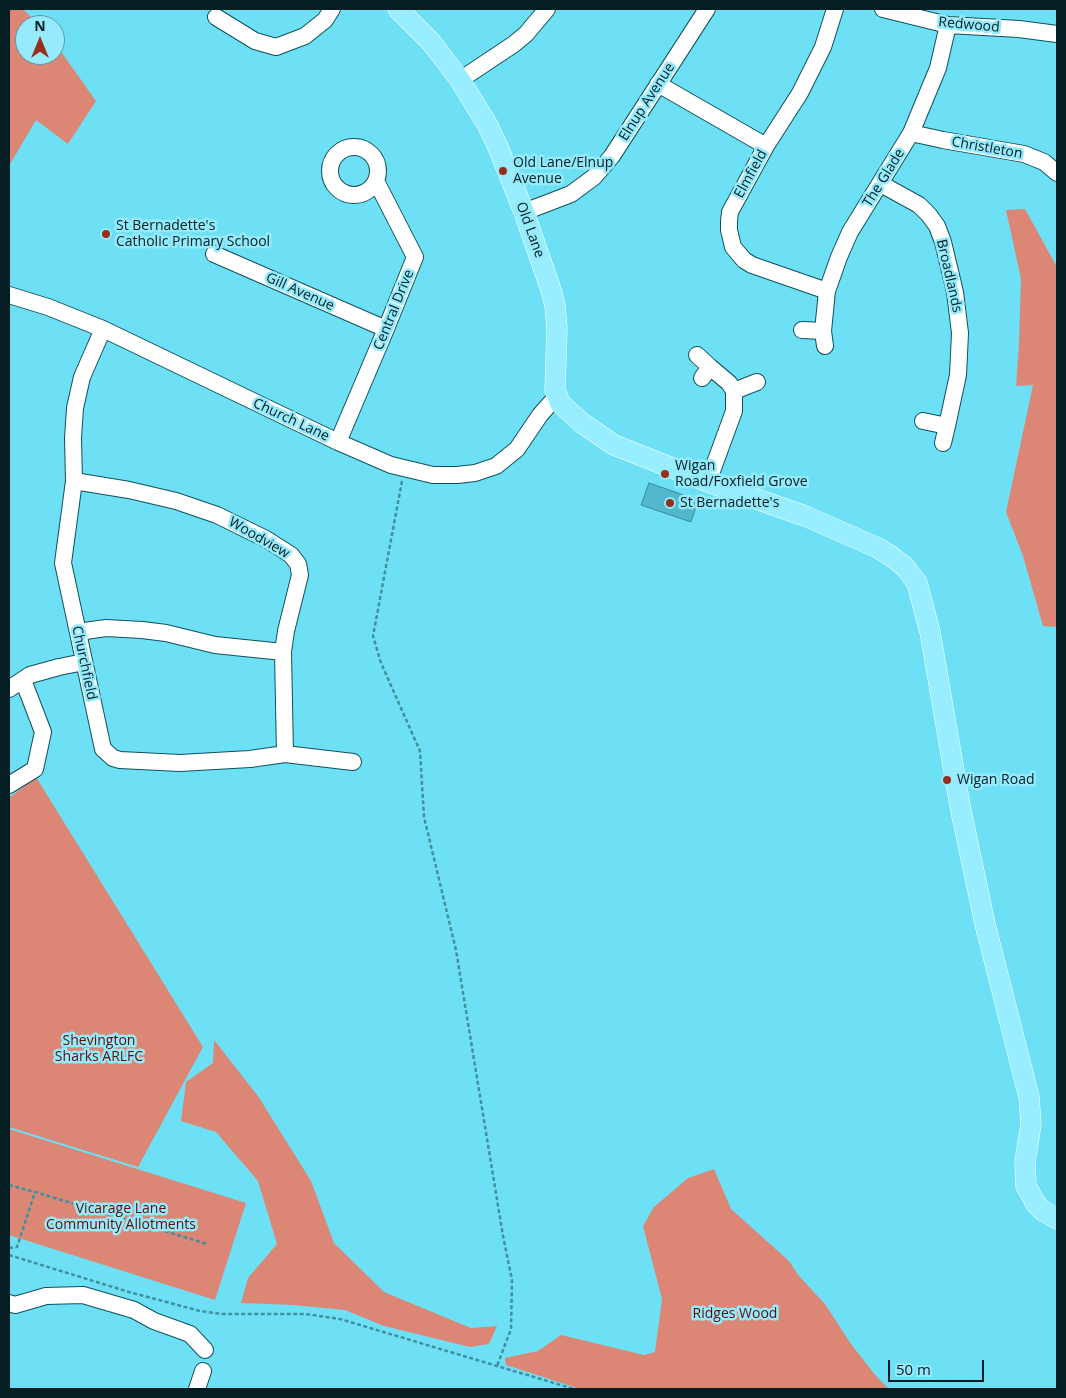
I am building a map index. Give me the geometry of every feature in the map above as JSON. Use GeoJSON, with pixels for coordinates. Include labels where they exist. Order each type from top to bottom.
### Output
{"type":"FeatureCollection","features":[{"type":"Feature","properties":{"kind":"main road","name":"Old Lane"},"geometry":{"type":"LineString","coordinates":[[398,9],[431,42],[460,80],[487,124],[524,212],[555,304],[557,343],[554,382],[556,397]]}},
{"type":"Feature","properties":{"kind":"main road"},"geometry":{"type":"LineString","coordinates":[[556,397],[582,423],[614,445],[708,482],[805,516],[878,548],[905,566],[917,583],[930,632],[960,806],[985,924],[1029,1097],[1031,1124],[1025,1162],[1026,1186],[1042,1211],[1057,1219]]}},
{"type":"Feature","properties":{"kind":"street"},"geometry":{"type":"LineString","coordinates":[[216,17],[255,41],[276,47],[305,36],[325,20],[332,9]]}},
{"type":"Feature","properties":{"kind":"street"},"geometry":{"type":"LineString","coordinates":[[460,80],[514,44],[526,34],[547,9]]}},
{"type":"Feature","properties":{"kind":"street","name":"Elnup Avenue"},"geometry":{"type":"LineString","coordinates":[[524,212],[571,194],[594,177],[612,156],[708,9]]}},
{"type":"Feature","properties":{"kind":"street","name":"Elmfield"},"geometry":{"type":"LineString","coordinates":[[828,291],[752,265],[744,260],[733,247],[729,230],[730,212],[766,146],[800,93],[823,47],[835,9]]}},
{"type":"Feature","properties":{"kind":"street","name":"Redwood"},"geometry":{"type":"LineString","coordinates":[[883,9],[948,25],[1019,29],[1057,34]]}},
{"type":"Feature","properties":{"kind":"street","name":"The Glade"},"geometry":{"type":"LineString","coordinates":[[802,330],[824,338],[828,291],[839,258],[850,232],[912,133],[938,68],[948,25]]}},
{"type":"Feature","properties":{"kind":"street"},"geometry":{"type":"LineString","coordinates":[[658,84],[766,146]]}},
{"type":"Feature","properties":{"kind":"street","name":"Christleton"},"geometry":{"type":"LineString","coordinates":[[912,133],[1024,154],[1044,162],[1057,173]]}},
{"type":"Feature","properties":{"kind":"street","name":"Central Drive"},"geometry":{"type":"LineString","coordinates":[[338,442],[416,257],[376,181]]}},
{"type":"Feature","properties":{"kind":"street","name":"Broadlands"},"geometry":{"type":"LineString","coordinates":[[881,184],[919,205],[937,226],[943,242],[955,292],[960,333],[958,375],[943,443]]}},
{"type":"Feature","properties":{"kind":"street","name":"Gill Avenue"},"geometry":{"type":"LineString","coordinates":[[214,254],[386,330]]}},
{"type":"Feature","properties":{"kind":"street","name":"Church Lane"},"geometry":{"type":"LineString","coordinates":[[9,294],[103,329],[338,442],[404,469],[434,475],[475,473],[496,466],[517,449],[540,415],[556,397]]}},
{"type":"Feature","properties":{"kind":"street","name":"Churchfield"},"geometry":{"type":"LineString","coordinates":[[103,329],[82,377],[77,397],[73,432],[74,481],[64,563],[103,749],[113,758],[120,760],[180,763],[250,759],[285,754],[353,762]]}},
{"type":"Feature","properties":{"kind":"street"},"geometry":{"type":"LineString","coordinates":[[697,355],[706,373],[729,383],[734,391],[735,400],[734,410],[708,482]]}},
{"type":"Feature","properties":{"kind":"street"},"geometry":{"type":"LineString","coordinates":[[734,391],[757,382]]}},
{"type":"Feature","properties":{"kind":"street"},"geometry":{"type":"LineString","coordinates":[[923,421],[947,426]]}},
{"type":"Feature","properties":{"kind":"street","name":"Woodview"},"geometry":{"type":"LineString","coordinates":[[74,481],[129,490],[176,501],[217,515],[266,539],[291,555],[298,564],[300,576],[286,631],[283,652],[285,754]]}},
{"type":"Feature","properties":{"kind":"street"},"geometry":{"type":"LineString","coordinates":[[78,632],[106,628],[142,630],[166,633],[216,645],[283,652]]}},
{"type":"Feature","properties":{"kind":"street"},"geometry":{"type":"LineString","coordinates":[[9,689],[23,680],[44,671],[84,662]]}},
{"type":"Feature","properties":{"kind":"street"},"geometry":{"type":"LineString","coordinates":[[9,785],[35,769],[43,732],[23,680]]}},
{"type":"Feature","properties":{"kind":"street"},"geometry":{"type":"LineString","coordinates":[[9,1303],[16,1305],[45,1290],[83,1295],[134,1310],[154,1321],[190,1334],[205,1350]]}},
{"type":"Feature","properties":{"kind":"street"},"geometry":{"type":"LineString","coordinates":[[197,1389],[203,1371]]}},
{"type":"Feature","properties":{"kind":"path"},"geometry":{"type":"LineString","coordinates":[[404,469],[374,636],[381,663],[420,751],[424,818],[456,950],[503,1236],[512,1280],[511,1329],[497,1366]]}},
{"type":"Feature","properties":{"kind":"path"},"geometry":{"type":"LineString","coordinates":[[9,1185],[207,1244]]}},
{"type":"Feature","properties":{"kind":"path"},"geometry":{"type":"LineString","coordinates":[[9,1248],[17,1247],[35,1192]]}},
{"type":"Feature","properties":{"kind":"path"},"geometry":{"type":"LineString","coordinates":[[9,1254],[130,1292],[200,1311],[222,1314],[306,1314],[340,1320],[574,1389]]}},
{"type":"Feature","properties":{"kind":"green space"},"geometry":{"type":"Polygon","coordinates":[[[9,9],[23,9],[29,15],[15,15],[15,65],[65,65],[65,57],[96,101],[68,144],[36,120],[9,166],[9,9]]]}},
{"type":"Feature","properties":{"kind":"green space"},"geometry":{"type":"Polygon","coordinates":[[[1025,209],[1057,267],[1057,627],[1043,626],[1023,556],[1006,512],[1033,385],[1016,386],[1021,279],[1006,210],[1025,209]]]}},
{"type":"Feature","properties":{"kind":"green space","name":"Shevington Sharks ARLFC"},"geometry":{"type":"Polygon","coordinates":[[[36,777],[203,1047],[138,1167],[9,1127],[9,798],[36,777]]]}},
{"type":"Feature","properties":{"kind":"green space"},"geometry":{"type":"Polygon","coordinates":[[[214,1040],[258,1096],[311,1181],[334,1243],[384,1292],[471,1328],[497,1326],[489,1344],[470,1347],[384,1326],[345,1310],[241,1303],[248,1278],[277,1244],[258,1181],[216,1132],[181,1121],[186,1082],[213,1063],[214,1040]]]}},
{"type":"Feature","properties":{"kind":"green space","name":"Vicarage Lane Community Allotments"},"geometry":{"type":"Polygon","coordinates":[[[9,1129],[246,1203],[215,1300],[9,1235],[9,1129]]]}},
{"type":"Feature","properties":{"kind":"green space","name":"Ridges Wood"},"geometry":{"type":"Polygon","coordinates":[[[714,1169],[731,1209],[789,1261],[799,1276],[825,1304],[851,1344],[876,1376],[889,1389],[580,1389],[506,1365],[505,1358],[538,1351],[561,1335],[644,1355],[655,1352],[662,1299],[643,1226],[654,1207],[688,1178],[714,1169]]]}},
{"type":"Feature","properties":{"kind":"building","name":"St Bernadette's"},"geometry":{"type":"Polygon","coordinates":[[[649,483],[698,500],[691,522],[641,505],[649,483]]]}},
{"type":"Feature","properties":{"kind":"place","name":"Old Lane/Elnup Avenue"},"geometry":{"type":"Point","coordinates":[503,171]}},
{"type":"Feature","properties":{"kind":"place","name":"St Bernadette's Catholic Primary School"},"geometry":{"type":"Point","coordinates":[106,234]}},
{"type":"Feature","properties":{"kind":"place","name":"Wigan Road/Foxfield Grove"},"geometry":{"type":"Point","coordinates":[665,474]}},
{"type":"Feature","properties":{"kind":"place","name":"St Bernadette's"},"geometry":{"type":"Point","coordinates":[670,503]}},
{"type":"Feature","properties":{"kind":"place","name":"Wigan Road"},"geometry":{"type":"Point","coordinates":[947,780]}}]}
